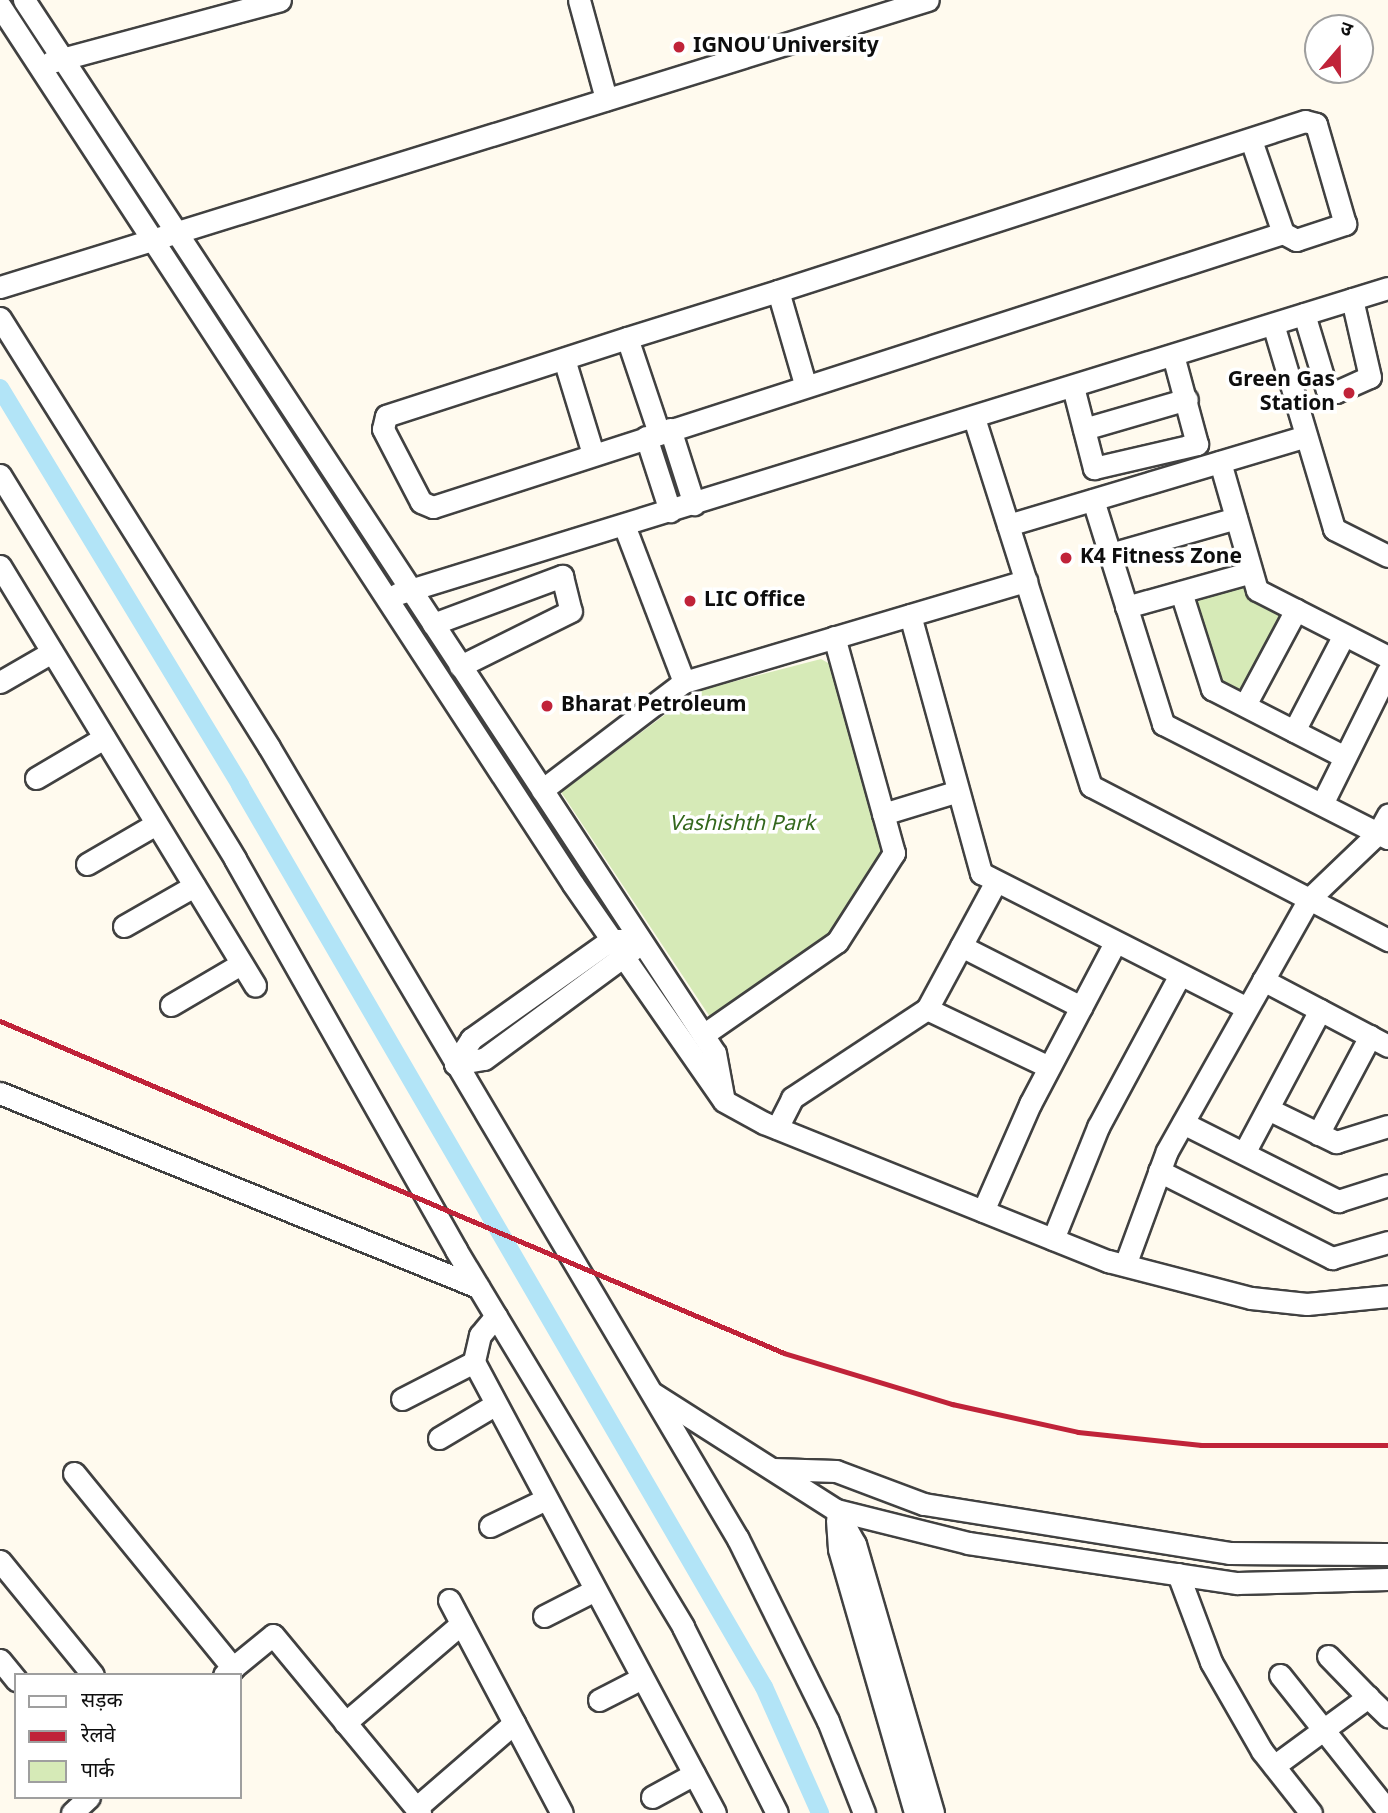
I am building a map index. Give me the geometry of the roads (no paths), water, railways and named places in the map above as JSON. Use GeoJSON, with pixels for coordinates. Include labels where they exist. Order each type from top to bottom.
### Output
{"type":"FeatureCollection","features":[{"type":"Feature","properties":{"kind":"street"},"geometry":{"type":"LineString","coordinates":[[24,0],[715,1053],[724,1101]]}},
{"type":"Feature","properties":{"kind":"street"},"geometry":{"type":"LineString","coordinates":[[39,65],[280,0]]}},
{"type":"Feature","properties":{"kind":"street"},"geometry":{"type":"LineString","coordinates":[[579,0],[607,99]]}},
{"type":"Feature","properties":{"kind":"street"},"geometry":{"type":"LineString","coordinates":[[0,287],[175,230],[928,0]]}},
{"type":"Feature","properties":{"kind":"street"},"geometry":{"type":"LineString","coordinates":[[0,6],[624,960],[724,1101],[777,1128],[1053,1239],[1125,1265],[1251,1298],[1307,1304],[1388,1296]]}},
{"type":"Feature","properties":{"kind":"street"},"geometry":{"type":"LineString","coordinates":[[1251,140],[1283,233],[1296,240],[1347,222],[1318,129],[1305,121],[386,416],[383,429],[427,507],[1283,233]]}},
{"type":"Feature","properties":{"kind":"street"},"geometry":{"type":"LineString","coordinates":[[385,598],[1388,288]]}},
{"type":"Feature","properties":{"kind":"street"},"geometry":{"type":"LineString","coordinates":[[778,291],[805,384]]}},
{"type":"Feature","properties":{"kind":"street"},"geometry":{"type":"LineString","coordinates":[[1304,314],[1327,390],[1357,385],[1370,377],[1352,299]]}},
{"type":"Feature","properties":{"kind":"street"},"geometry":{"type":"LineString","coordinates":[[0,318],[269,747],[738,1539],[828,1721],[864,1813]]}},
{"type":"Feature","properties":{"kind":"street"},"geometry":{"type":"LineString","coordinates":[[1273,324],[1334,529],[1388,556]]}},
{"type":"Feature","properties":{"kind":"street"},"geometry":{"type":"LineString","coordinates":[[627,338],[658,433],[694,504]]}},
{"type":"Feature","properties":{"kind":"street"},"geometry":{"type":"LineString","coordinates":[[1073,387],[1094,468],[1101,471],[1197,444],[1173,355]]}},
{"type":"Feature","properties":{"kind":"street"},"geometry":{"type":"LineString","coordinates":[[564,359],[593,454]]}},
{"type":"Feature","properties":{"kind":"street"},"geometry":{"type":"LineString","coordinates":[[1084,429],[1187,399]]}},
{"type":"Feature","properties":{"kind":"street"},"geometry":{"type":"LineString","coordinates":[[974,418],[1091,786],[1388,940]]}},
{"type":"Feature","properties":{"kind":"street"},"geometry":{"type":"LineString","coordinates":[[658,433],[670,511]]}},
{"type":"Feature","properties":{"kind":"street"},"geometry":{"type":"LineString","coordinates":[[1008,525],[1306,436]]}},
{"type":"Feature","properties":{"kind":"street"},"geometry":{"type":"LineString","coordinates":[[1220,462],[1257,590],[1388,657]]}},
{"type":"Feature","properties":{"kind":"street"},"geometry":{"type":"LineString","coordinates":[[0,475],[235,859],[478,1287],[684,1627],[777,1813]]}},
{"type":"Feature","properties":{"kind":"street"},"geometry":{"type":"LineString","coordinates":[[1093,500],[1163,724],[1322,804],[1385,829],[1309,899],[1183,1123],[1159,1171],[1125,1265]]}},
{"type":"Feature","properties":{"kind":"street"},"geometry":{"type":"LineString","coordinates":[[1110,554],[1236,518]]}},
{"type":"Feature","properties":{"kind":"street"},"geometry":{"type":"LineString","coordinates":[[624,525],[684,682]]}},
{"type":"Feature","properties":{"kind":"street"},"geometry":{"type":"LineString","coordinates":[[0,566],[255,986]]}},
{"type":"Feature","properties":{"kind":"street"},"geometry":{"type":"LineString","coordinates":[[1126,607],[1251,572]]}},
{"type":"Feature","properties":{"kind":"street"},"geometry":{"type":"LineString","coordinates":[[433,624],[562,576],[571,611],[460,666]]}},
{"type":"Feature","properties":{"kind":"street"},"geometry":{"type":"LineString","coordinates":[[542,790],[684,682],[1026,581]]}},
{"type":"Feature","properties":{"kind":"street"},"geometry":{"type":"LineString","coordinates":[[1181,592],[1212,688],[1345,757]]}},
{"type":"Feature","properties":{"kind":"street"},"geometry":{"type":"LineString","coordinates":[[1245,705],[1296,610]]}},
{"type":"Feature","properties":{"kind":"street"},"geometry":{"type":"LineString","coordinates":[[910,615],[981,873],[995,883],[1247,1008]]}},
{"type":"Feature","properties":{"kind":"street"},"geometry":{"type":"LineString","coordinates":[[1294,731],[1344,635]]}},
{"type":"Feature","properties":{"kind":"street"},"geometry":{"type":"LineString","coordinates":[[703,1035],[837,942],[894,853],[834,637]]}},
{"type":"Feature","properties":{"kind":"street"},"geometry":{"type":"LineString","coordinates":[[0,681],[52,652]]}},
{"type":"Feature","properties":{"kind":"street"},"geometry":{"type":"LineString","coordinates":[[1322,804],[1388,671]]}},
{"type":"Feature","properties":{"kind":"street"},"geometry":{"type":"LineString","coordinates":[[36,778],[104,738]]}},
{"type":"Feature","properties":{"kind":"street"},"geometry":{"type":"LineString","coordinates":[[883,814],[958,790]]}},
{"type":"Feature","properties":{"kind":"street"},"geometry":{"type":"LineString","coordinates":[[87,864],[156,824]]}},
{"type":"Feature","properties":{"kind":"street"},"geometry":{"type":"LineString","coordinates":[[777,1128],[792,1098],[927,1009],[995,883]]}},
{"type":"Feature","properties":{"kind":"street"},"geometry":{"type":"LineString","coordinates":[[124,926],[194,886]]}},
{"type":"Feature","properties":{"kind":"street"},"geometry":{"type":"LineString","coordinates":[[455,1063],[471,1039],[611,940],[640,939]]}},
{"type":"Feature","properties":{"kind":"street"},"geometry":{"type":"LineString","coordinates":[[455,1063],[484,1059],[624,960],[640,939]]}},
{"type":"Feature","properties":{"kind":"street"},"geometry":{"type":"LineString","coordinates":[[983,1211],[1049,1067],[1115,943]]}},
{"type":"Feature","properties":{"kind":"street"},"geometry":{"type":"LineString","coordinates":[[961,946],[1081,1007]]}},
{"type":"Feature","properties":{"kind":"street"},"geometry":{"type":"LineString","coordinates":[[171,1004],[241,964]]}},
{"type":"Feature","properties":{"kind":"street"},"geometry":{"type":"LineString","coordinates":[[1053,1239],[1098,1127],[1180,975]]}},
{"type":"Feature","properties":{"kind":"street"},"geometry":{"type":"LineString","coordinates":[[1264,980],[1379,1041],[1318,1134]]}},
{"type":"Feature","properties":{"kind":"street"},"geometry":{"type":"LineString","coordinates":[[927,1009],[1049,1067]]}},
{"type":"Feature","properties":{"kind":"street"},"geometry":{"type":"LineString","coordinates":[[1244,1153],[1320,1010]]}},
{"type":"Feature","properties":{"kind":"street"},"geometry":{"type":"LineString","coordinates":[[0,1093],[478,1287]]}},
{"type":"Feature","properties":{"kind":"street"},"geometry":{"type":"LineString","coordinates":[[1268,1109],[1336,1142],[1388,1126]]}},
{"type":"Feature","properties":{"kind":"street"},"geometry":{"type":"LineString","coordinates":[[1183,1123],[1338,1201],[1388,1185]]}},
{"type":"Feature","properties":{"kind":"street"},"geometry":{"type":"LineString","coordinates":[[1159,1171],[1332,1258],[1388,1242]]}},
{"type":"Feature","properties":{"kind":"street"},"geometry":{"type":"LineString","coordinates":[[496,1316],[480,1335],[474,1362],[715,1813]]}},
{"type":"Feature","properties":{"kind":"street"},"geometry":{"type":"LineString","coordinates":[[402,1399],[474,1362]]}},
{"type":"Feature","properties":{"kind":"street"},"geometry":{"type":"LineString","coordinates":[[650,1392],[836,1510],[968,1543],[1237,1583],[1388,1579]]}},
{"type":"Feature","properties":{"kind":"street"},"geometry":{"type":"LineString","coordinates":[[439,1438],[496,1404]]}},
{"type":"Feature","properties":{"kind":"street"},"geometry":{"type":"LineString","coordinates":[[771,1469],[836,1472],[923,1504],[1203,1549],[1388,1555]]}},
{"type":"Feature","properties":{"kind":"street"},"geometry":{"type":"LineString","coordinates":[[74,1473],[228,1671],[273,1635],[418,1810],[514,1723]]}},
{"type":"Feature","properties":{"kind":"street"},"geometry":{"type":"LineString","coordinates":[[490,1525],[546,1499]]}},
{"type":"Feature","properties":{"kind":"street"},"geometry":{"type":"LineString","coordinates":[[836,1510],[839,1549],[915,1813]]}},
{"type":"Feature","properties":{"kind":"street"},"geometry":{"type":"LineString","coordinates":[[836,1510],[855,1544],[933,1813]]}},
{"type":"Feature","properties":{"kind":"street"},"geometry":{"type":"LineString","coordinates":[[0,1561],[91,1673]]}},
{"type":"Feature","properties":{"kind":"street"},"geometry":{"type":"LineString","coordinates":[[1178,1574],[1211,1662],[1274,1766],[1311,1813]]}},
{"type":"Feature","properties":{"kind":"street"},"geometry":{"type":"LineString","coordinates":[[544,1616],[595,1590]]}},
{"type":"Feature","properties":{"kind":"street"},"geometry":{"type":"LineString","coordinates":[[449,1600],[562,1813]]}},
{"type":"Feature","properties":{"kind":"street"},"geometry":{"type":"LineString","coordinates":[[345,1723],[461,1624]]}},
{"type":"Feature","properties":{"kind":"street"},"geometry":{"type":"LineString","coordinates":[[1328,1656],[1388,1716]]}},
{"type":"Feature","properties":{"kind":"street"},"geometry":{"type":"LineString","coordinates":[[0,1660],[14,1678]]}},
{"type":"Feature","properties":{"kind":"street"},"geometry":{"type":"LineString","coordinates":[[1280,1675],[1388,1811]]}},
{"type":"Feature","properties":{"kind":"street"},"geometry":{"type":"LineString","coordinates":[[599,1700],[642,1678]]}},
{"type":"Feature","properties":{"kind":"street"},"geometry":{"type":"LineString","coordinates":[[1274,1766],[1367,1697]]}},
{"type":"Feature","properties":{"kind":"street"},"geometry":{"type":"LineString","coordinates":[[652,1797],[694,1774]]}},
{"type":"Feature","properties":{"kind":"street"},"geometry":{"type":"LineString","coordinates":[[72,1813],[87,1799]]}},
{"type":"Feature","properties":{"kind":"waterway"},"geometry":{"type":"LineString","coordinates":[[0,388],[240,785],[764,1687],[820,1813]]}},
{"type":"Feature","properties":{"kind":"railway"},"geometry":{"type":"LineString","coordinates":[[0,1021],[784,1353],[952,1404],[1078,1432],[1201,1445],[1388,1445]]}},
{"type":"Feature","properties":{"kind":"place","name":"IGNOU University"},"geometry":{"type":"Point","coordinates":[679,47]}},
{"type":"Feature","properties":{"kind":"place","name":"Green Gas Station"},"geometry":{"type":"Point","coordinates":[1349,393]}},
{"type":"Feature","properties":{"kind":"place","name":"K4 Fitness Zone"},"geometry":{"type":"Point","coordinates":[1066,558]}},
{"type":"Feature","properties":{"kind":"place","name":"LIC Office"},"geometry":{"type":"Point","coordinates":[690,601]}},
{"type":"Feature","properties":{"kind":"place","name":"Bharat Petroleum"},"geometry":{"type":"Point","coordinates":[547,706]}},
{"type":"Feature","properties":{"kind":"park label","name":"Vashishth Park"},"geometry":{"type":"Point","coordinates":[742,825]}}]}
